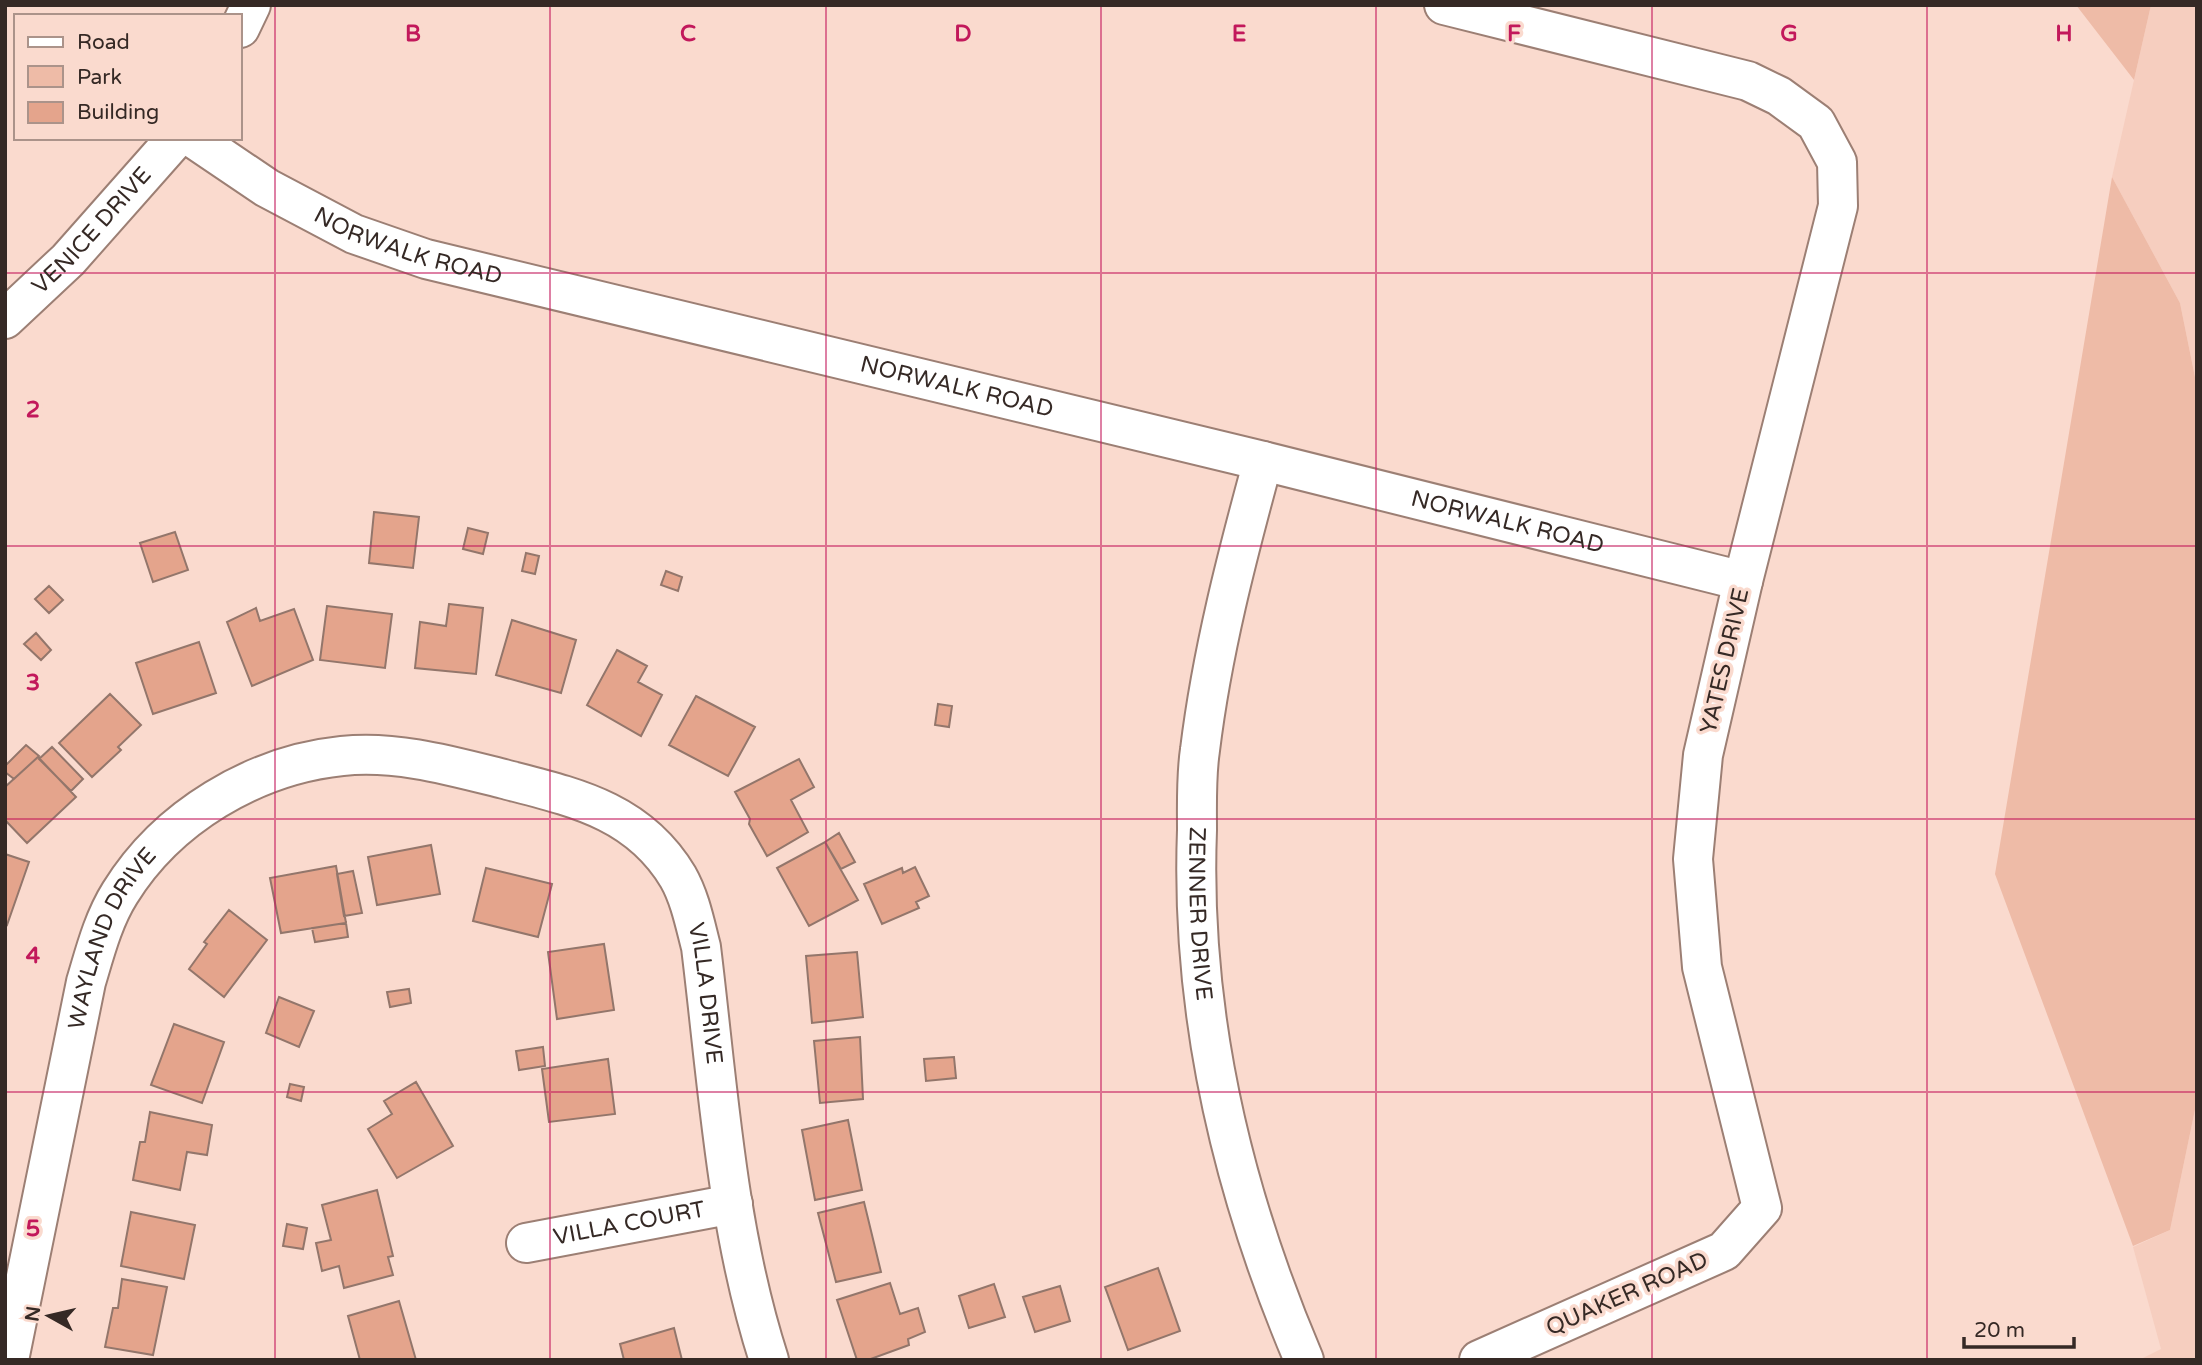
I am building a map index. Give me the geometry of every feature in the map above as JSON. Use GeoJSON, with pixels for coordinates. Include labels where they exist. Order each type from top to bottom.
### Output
{"type":"FeatureCollection","features":[{"type":"Feature","properties":{"kind":"street"},"geometry":{"type":"LineString","coordinates":[[242,24],[251,5]]}},
{"type":"Feature","properties":{"kind":"street","name":"YATES DRIVE"},"geometry":{"type":"LineString","coordinates":[[1444,5],[1748,81],[1779,96],[1816,123],[1837,162],[1838,206],[1743,581],[1703,755],[1693,859],[1702,967],[1762,1208]]}},
{"type":"Feature","properties":{"kind":"street","name":"VENICE DRIVE"},"geometry":{"type":"LineString","coordinates":[[5,319],[68,260],[174,140]]}},
{"type":"Feature","properties":{"kind":"street","name":"NORWALK ROAD"},"geometry":{"type":"LineString","coordinates":[[196,140],[267,188],[354,234],[426,258],[1263,461],[1743,581]]}},
{"type":"Feature","properties":{"kind":"street","name":"ZENNER DRIVE"},"geometry":{"type":"LineString","coordinates":[[1263,461],[1220,632],[1199,752],[1195,868],[1199,969],[1211,1053],[1238,1177],[1278,1297],[1304,1360]]}},
{"type":"Feature","properties":{"kind":"street","name":"WAYLAND DRIVE"},"geometry":{"type":"LineString","coordinates":[[9,1360],[86,982],[100,937],[119,895],[133,874],[162,842],[194,815],[227,792],[263,775],[344,755],[400,757],[461,768]]}},
{"type":"Feature","properties":{"kind":"street","name":"VILLA DRIVE"},"geometry":{"type":"LineString","coordinates":[[461,768],[564,794],[597,806],[630,824],[656,848],[678,878],[692,911],[701,947],[733,1204],[752,1306],[769,1360]]}},
{"type":"Feature","properties":{"kind":"street","name":"VILLA COURT"},"geometry":{"type":"LineString","coordinates":[[526,1243],[733,1204]]}},
{"type":"Feature","properties":{"kind":"street","name":"QUAKER ROAD"},"geometry":{"type":"LineString","coordinates":[[1479,1360],[1724,1251],[1762,1208]]}},
{"type":"Feature","properties":{"kind":"shaded area"},"geometry":{"type":"Polygon","coordinates":[[[2151,5],[2197,5],[2197,387],[2180,303],[2112,177],[2151,5]]]}},
{"type":"Feature","properties":{"kind":"shaded area"},"geometry":{"type":"Polygon","coordinates":[[[2197,1100],[2197,1360],[2139,1360],[2161,1349],[2133,1247],[2170,1230],[2197,1100]]]}},
{"type":"Feature","properties":{"kind":"green space"},"geometry":{"type":"Polygon","coordinates":[[[2076,5],[2151,5],[2134,80],[2076,5]]]}},
{"type":"Feature","properties":{"kind":"green space"},"geometry":{"type":"Polygon","coordinates":[[[2112,177],[2180,303],[2197,387],[2197,1100],[2170,1230],[2133,1246],[1995,874],[2112,177]]]}},
{"type":"Feature","properties":{"kind":"building"},"geometry":{"type":"Polygon","coordinates":[[[374,512],[419,517],[413,568],[369,563],[374,512]]]}},
{"type":"Feature","properties":{"kind":"building"},"geometry":{"type":"Polygon","coordinates":[[[468,528],[488,533],[483,554],[463,549],[468,528]]]}},
{"type":"Feature","properties":{"kind":"building"},"geometry":{"type":"Polygon","coordinates":[[[175,532],[188,570],[153,582],[140,543],[175,532]]]}},
{"type":"Feature","properties":{"kind":"building"},"geometry":{"type":"Polygon","coordinates":[[[526,553],[539,556],[535,574],[522,571],[526,553]]]}},
{"type":"Feature","properties":{"kind":"building"},"geometry":{"type":"Polygon","coordinates":[[[666,571],[682,577],[678,591],[661,585],[666,571]]]}},
{"type":"Feature","properties":{"kind":"building"},"geometry":{"type":"Polygon","coordinates":[[[49,586],[63,600],[49,613],[35,599],[49,586]]]}},
{"type":"Feature","properties":{"kind":"building"},"geometry":{"type":"Polygon","coordinates":[[[449,604],[483,608],[476,674],[415,668],[420,622],[446,626],[449,604]]]}},
{"type":"Feature","properties":{"kind":"building"},"geometry":{"type":"Polygon","coordinates":[[[327,606],[392,614],[385,668],[320,660],[327,606]]]}},
{"type":"Feature","properties":{"kind":"building"},"geometry":{"type":"Polygon","coordinates":[[[256,608],[260,621],[294,609],[313,660],[252,686],[227,622],[256,608]]]}},
{"type":"Feature","properties":{"kind":"building"},"geometry":{"type":"Polygon","coordinates":[[[512,620],[576,640],[561,693],[496,675],[512,620]]]}},
{"type":"Feature","properties":{"kind":"building"},"geometry":{"type":"Polygon","coordinates":[[[36,633],[51,650],[41,660],[24,644],[36,633]]]}},
{"type":"Feature","properties":{"kind":"building"},"geometry":{"type":"Polygon","coordinates":[[[199,642],[216,693],[153,714],[136,663],[199,642]]]}},
{"type":"Feature","properties":{"kind":"building"},"geometry":{"type":"Polygon","coordinates":[[[617,650],[647,666],[638,682],[662,695],[641,736],[587,705],[617,650]]]}},
{"type":"Feature","properties":{"kind":"building"},"geometry":{"type":"Polygon","coordinates":[[[110,694],[141,725],[118,747],[121,750],[92,777],[59,743],[110,694]]]}},
{"type":"Feature","properties":{"kind":"building"},"geometry":{"type":"Polygon","coordinates":[[[696,696],[755,727],[728,776],[669,745],[696,696]]]}},
{"type":"Feature","properties":{"kind":"building"},"geometry":{"type":"Polygon","coordinates":[[[938,704],[952,706],[949,727],[935,725],[938,704]]]}},
{"type":"Feature","properties":{"kind":"building"},"geometry":{"type":"Polygon","coordinates":[[[26,745],[39,756],[14,779],[5,772],[5,766],[26,745]]]}},
{"type":"Feature","properties":{"kind":"building"},"geometry":{"type":"Polygon","coordinates":[[[52,747],[83,779],[71,791],[39,759],[52,747]]]}},
{"type":"Feature","properties":{"kind":"building"},"geometry":{"type":"Polygon","coordinates":[[[38,757],[76,797],[27,843],[5,820],[5,787],[38,757]]]}},
{"type":"Feature","properties":{"kind":"building"},"geometry":{"type":"Polygon","coordinates":[[[799,759],[814,787],[791,800],[808,832],[767,856],[735,792],[799,759]]]}},
{"type":"Feature","properties":{"kind":"building"},"geometry":{"type":"Polygon","coordinates":[[[839,833],[855,862],[841,869],[825,842],[839,833]]]}},
{"type":"Feature","properties":{"kind":"building"},"geometry":{"type":"Polygon","coordinates":[[[825,842],[858,900],[809,926],[777,868],[825,842]]]}},
{"type":"Feature","properties":{"kind":"building"},"geometry":{"type":"Polygon","coordinates":[[[431,845],[440,894],[377,905],[368,857],[431,845]]]}},
{"type":"Feature","properties":{"kind":"building"},"geometry":{"type":"Polygon","coordinates":[[[5,854],[29,862],[7,925],[5,924],[5,854]]]}},
{"type":"Feature","properties":{"kind":"building"},"geometry":{"type":"Polygon","coordinates":[[[336,866],[346,923],[281,933],[270,878],[336,866]]]}},
{"type":"Feature","properties":{"kind":"building"},"geometry":{"type":"Polygon","coordinates":[[[915,867],[929,896],[916,902],[919,908],[882,924],[864,884],[902,868],[903,873],[915,867]]]}},
{"type":"Feature","properties":{"kind":"building"},"geometry":{"type":"Polygon","coordinates":[[[486,868],[552,884],[538,937],[473,921],[486,868]]]}},
{"type":"Feature","properties":{"kind":"building"},"geometry":{"type":"Polygon","coordinates":[[[353,871],[362,913],[344,916],[337,874],[353,871]]]}},
{"type":"Feature","properties":{"kind":"building"},"geometry":{"type":"Polygon","coordinates":[[[229,910],[267,940],[224,997],[189,969],[207,944],[204,942],[229,910]]]}},
{"type":"Feature","properties":{"kind":"building"},"geometry":{"type":"Polygon","coordinates":[[[346,923],[348,937],[315,942],[312,928],[346,923]]]}},
{"type":"Feature","properties":{"kind":"building"},"geometry":{"type":"Polygon","coordinates":[[[604,944],[614,1010],[557,1019],[548,952],[604,944]]]}},
{"type":"Feature","properties":{"kind":"building"},"geometry":{"type":"Polygon","coordinates":[[[857,952],[863,1017],[812,1023],[806,956],[857,952]]]}},
{"type":"Feature","properties":{"kind":"building"},"geometry":{"type":"Polygon","coordinates":[[[409,989],[411,1003],[390,1007],[387,992],[409,989]]]}},
{"type":"Feature","properties":{"kind":"building"},"geometry":{"type":"Polygon","coordinates":[[[279,997],[314,1011],[299,1047],[266,1033],[279,997]]]}},
{"type":"Feature","properties":{"kind":"building"},"geometry":{"type":"Polygon","coordinates":[[[174,1024],[224,1042],[202,1103],[151,1085],[174,1024]]]}},
{"type":"Feature","properties":{"kind":"building"},"geometry":{"type":"Polygon","coordinates":[[[860,1037],[863,1099],[820,1103],[814,1041],[860,1037]]]}},
{"type":"Feature","properties":{"kind":"building"},"geometry":{"type":"Polygon","coordinates":[[[543,1047],[545,1066],[519,1070],[516,1051],[543,1047]]]}},
{"type":"Feature","properties":{"kind":"building"},"geometry":{"type":"Polygon","coordinates":[[[954,1057],[956,1078],[926,1081],[924,1059],[954,1057]]]}},
{"type":"Feature","properties":{"kind":"building"},"geometry":{"type":"Polygon","coordinates":[[[608,1059],[615,1114],[549,1122],[542,1069],[608,1059]]]}},
{"type":"Feature","properties":{"kind":"building"},"geometry":{"type":"Polygon","coordinates":[[[416,1082],[453,1146],[397,1178],[368,1129],[392,1114],[384,1101],[416,1082]]]}},
{"type":"Feature","properties":{"kind":"building"},"geometry":{"type":"Polygon","coordinates":[[[290,1084],[304,1087],[301,1101],[287,1097],[290,1084]]]}},
{"type":"Feature","properties":{"kind":"building"},"geometry":{"type":"Polygon","coordinates":[[[150,1112],[212,1125],[207,1155],[187,1152],[180,1190],[133,1180],[140,1142],[145,1142],[150,1112]]]}},
{"type":"Feature","properties":{"kind":"building"},"geometry":{"type":"Polygon","coordinates":[[[848,1120],[862,1190],[815,1200],[802,1130],[848,1120]]]}},
{"type":"Feature","properties":{"kind":"building"},"geometry":{"type":"Polygon","coordinates":[[[377,1190],[393,1256],[388,1257],[393,1275],[344,1288],[339,1266],[322,1271],[316,1243],[331,1240],[322,1205],[377,1190]]]}},
{"type":"Feature","properties":{"kind":"building"},"geometry":{"type":"Polygon","coordinates":[[[864,1202],[881,1272],[836,1282],[818,1213],[864,1202]]]}},
{"type":"Feature","properties":{"kind":"building"},"geometry":{"type":"Polygon","coordinates":[[[131,1212],[195,1225],[184,1279],[121,1266],[131,1212]]]}},
{"type":"Feature","properties":{"kind":"building"},"geometry":{"type":"Polygon","coordinates":[[[287,1224],[307,1228],[303,1249],[283,1246],[287,1224]]]}},
{"type":"Feature","properties":{"kind":"building"},"geometry":{"type":"Polygon","coordinates":[[[1158,1268],[1180,1331],[1128,1350],[1105,1287],[1158,1268]]]}},
{"type":"Feature","properties":{"kind":"building"},"geometry":{"type":"Polygon","coordinates":[[[122,1279],[167,1287],[153,1355],[105,1347],[113,1308],[118,1308],[122,1279]]]}},
{"type":"Feature","properties":{"kind":"building"},"geometry":{"type":"Polygon","coordinates":[[[890,1283],[900,1314],[918,1308],[925,1332],[908,1339],[909,1345],[868,1360],[857,1360],[837,1300],[890,1283]]]}},
{"type":"Feature","properties":{"kind":"building"},"geometry":{"type":"Polygon","coordinates":[[[994,1284],[1005,1317],[969,1328],[959,1296],[994,1284]]]}},
{"type":"Feature","properties":{"kind":"building"},"geometry":{"type":"Polygon","coordinates":[[[1060,1286],[1070,1321],[1035,1332],[1023,1297],[1060,1286]]]}},
{"type":"Feature","properties":{"kind":"building"},"geometry":{"type":"Polygon","coordinates":[[[399,1301],[416,1360],[360,1360],[348,1316],[399,1301]]]}},
{"type":"Feature","properties":{"kind":"building"},"geometry":{"type":"Polygon","coordinates":[[[674,1328],[682,1360],[624,1360],[620,1344],[674,1328]]]}}]}
